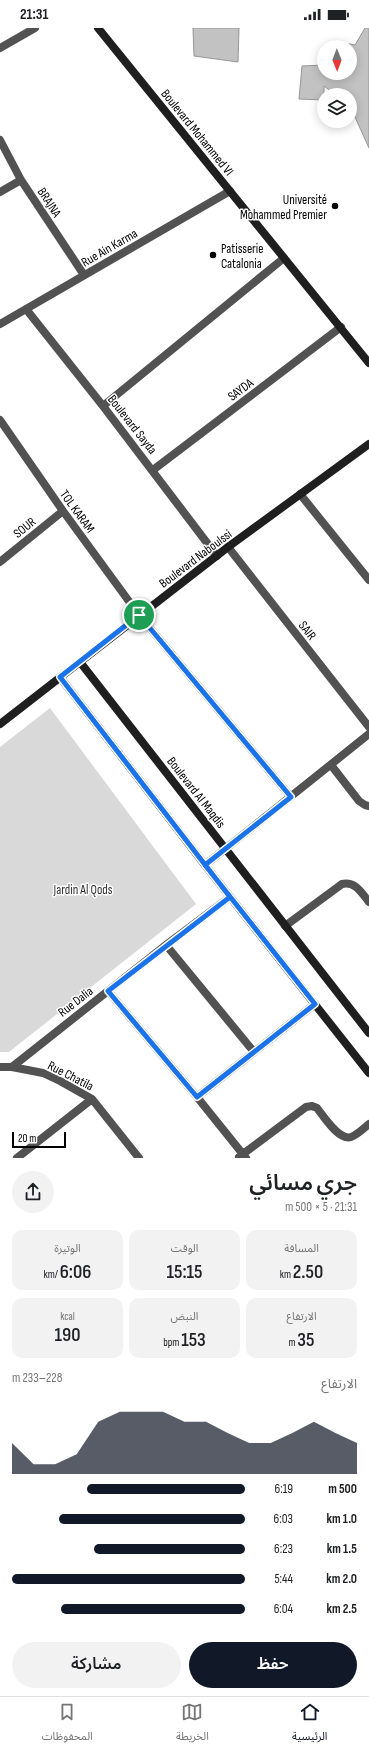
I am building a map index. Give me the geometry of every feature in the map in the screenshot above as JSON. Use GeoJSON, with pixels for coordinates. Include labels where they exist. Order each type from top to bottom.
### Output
{"type":"FeatureCollection","features":[{"type":"Feature","properties":{"kind":"street"},"geometry":{"type":"LineString","coordinates":[[0,48],[35,28]]}},
{"type":"Feature","properties":{"kind":"street","name":"Boulevard Mohammed VI"},"geometry":{"type":"LineString","coordinates":[[98,28],[369,363]]}},
{"type":"Feature","properties":{"kind":"street","name":"BRAJNA"},"geometry":{"type":"LineString","coordinates":[[0,140],[21,180],[84,275]]}},
{"type":"Feature","properties":{"kind":"street"},"geometry":{"type":"LineString","coordinates":[[0,192],[21,180]]}},
{"type":"Feature","properties":{"kind":"street","name":"Rue Ain Karma"},"geometry":{"type":"LineString","coordinates":[[0,324],[230,191]]}},
{"type":"Feature","properties":{"kind":"street"},"geometry":{"type":"LineString","coordinates":[[103,406],[284,258]]}},
{"type":"Feature","properties":{"kind":"street","name":"Boulevard Sayda"},"geometry":{"type":"LineString","coordinates":[[26,309],[153,470],[217,556]]}},
{"type":"Feature","properties":{"kind":"street","name":"SAYDA"},"geometry":{"type":"LineString","coordinates":[[153,470],[341,327]]}},
{"type":"Feature","properties":{"kind":"street","name":"TOL KARAM"},"geometry":{"type":"LineString","coordinates":[[0,420],[63,511],[139,615],[291,797]]}},
{"type":"Feature","properties":{"kind":"street","name":"Boulevard Naboulssi"},"geometry":{"type":"LineString","coordinates":[[0,724],[228,547],[369,444]]}},
{"type":"Feature","properties":{"kind":"street"},"geometry":{"type":"LineString","coordinates":[[300,494],[369,580]]}},
{"type":"Feature","properties":{"kind":"street","name":"SOUR"},"geometry":{"type":"LineString","coordinates":[[0,562],[63,511]]}},
{"type":"Feature","properties":{"kind":"street","name":"SAIR"},"geometry":{"type":"LineString","coordinates":[[228,547],[369,727]]}},
{"type":"Feature","properties":{"kind":"street","name":"Boulevard Al Maqdis"},"geometry":{"type":"LineString","coordinates":[[80,662],[369,1033]]}},
{"type":"Feature","properties":{"kind":"street"},"geometry":{"type":"LineString","coordinates":[[60,677],[205,865],[369,1073]]}},
{"type":"Feature","properties":{"kind":"street"},"geometry":{"type":"LineString","coordinates":[[205,865],[369,734]]}},
{"type":"Feature","properties":{"kind":"street"},"geometry":{"type":"LineString","coordinates":[[331,765],[359,801],[364,805],[369,806]]}},
{"type":"Feature","properties":{"kind":"street"},"geometry":{"type":"LineString","coordinates":[[286,926],[342,884],[348,883],[355,885],[369,902]]}},
{"type":"Feature","properties":{"kind":"street","name":"Rue Dalia"},"geometry":{"type":"LineString","coordinates":[[12,1067],[166,945],[230,897]]}},
{"type":"Feature","properties":{"kind":"street"},"geometry":{"type":"LineString","coordinates":[[166,945],[254,1052]]}},
{"type":"Feature","properties":{"kind":"street"},"geometry":{"type":"LineString","coordinates":[[108,991],[197,1097],[242,1157],[306,1108],[312,1106],[316,1108],[339,1135],[346,1138],[352,1137],[369,1124]]}},
{"type":"Feature","properties":{"kind":"street"},"geometry":{"type":"LineString","coordinates":[[197,1097],[315,1004]]}},
{"type":"Feature","properties":{"kind":"street","name":"Rue Chatila"},"geometry":{"type":"LineString","coordinates":[[0,1067],[12,1067],[44,1073],[92,1099],[137,1157]]}},
{"type":"Feature","properties":{"kind":"street"},"geometry":{"type":"LineString","coordinates":[[17,1158],[92,1099]]}},
{"type":"Feature","properties":{"kind":"green space","name":"Jardin Al Qods"},"geometry":{"type":"Polygon","coordinates":[[[50,708],[196,904],[9,1052],[0,1052],[0,747],[50,708]]]}},
{"type":"Feature","properties":{"kind":"building"},"geometry":{"type":"Polygon","coordinates":[[[193,28],[239,28],[238,62],[194,56],[193,28]]]}},
{"type":"Feature","properties":{"kind":"building"},"geometry":{"type":"Polygon","coordinates":[[[365,28],[369,28],[369,148],[357,121],[357,88],[327,88],[324,86],[324,88],[317,88],[317,100],[299,99],[302,66],[317,65],[317,80],[357,80],[357,42],[365,28]]]}},
{"type":"Feature","properties":{"kind":"place","name":"Université Mohammed Premier"},"geometry":{"type":"Point","coordinates":[335,206]}},
{"type":"Feature","properties":{"kind":"place","name":"Patisserie Catalonia"},"geometry":{"type":"Point","coordinates":[213,255]}},
{"type":"Feature","properties":{"kind":"route"},"geometry":{"type":"LineString","coordinates":[[139,615],[60,677],[205,865],[230,897],[108,991],[197,1097],[315,1004],[205,865],[291,797],[139,615]]}}]}
